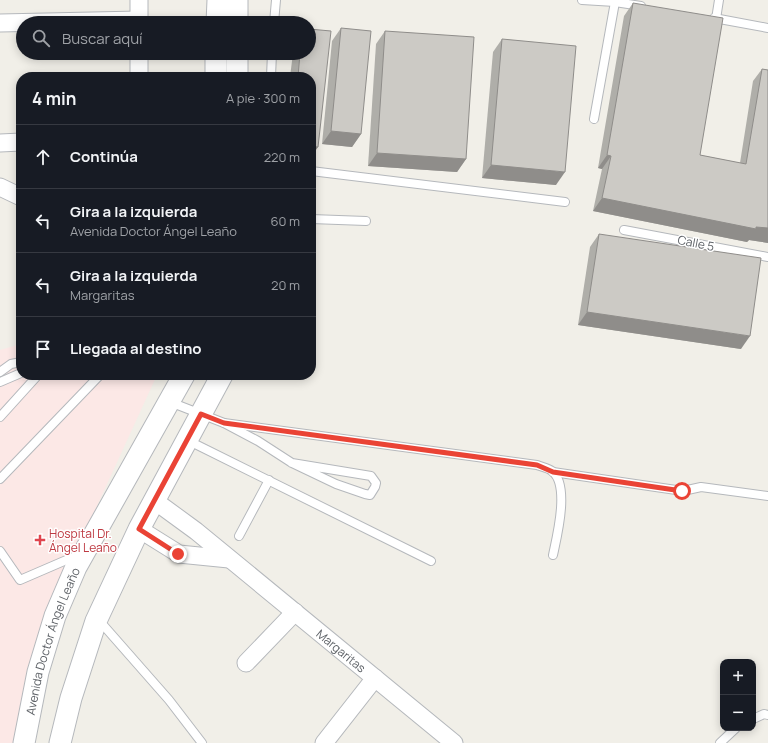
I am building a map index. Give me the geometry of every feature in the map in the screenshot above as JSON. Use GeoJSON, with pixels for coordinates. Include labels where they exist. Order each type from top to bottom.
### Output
{"type":"FeatureCollection","features":[{"type":"Feature","properties":{"kind":"street"},"geometry":{"type":"LineString","coordinates":[[139,0],[139,16]]}},
{"type":"Feature","properties":{"kind":"street"},"geometry":{"type":"LineString","coordinates":[[217,16],[218,0]]}},
{"type":"Feature","properties":{"kind":"street"},"geometry":{"type":"LineString","coordinates":[[237,0],[237,16]]}},
{"type":"Feature","properties":{"kind":"street"},"geometry":{"type":"LineString","coordinates":[[0,24],[16,24]]}},
{"type":"Feature","properties":{"kind":"street"},"geometry":{"type":"LineString","coordinates":[[139,60],[139,72]]}},
{"type":"Feature","properties":{"kind":"street"},"geometry":{"type":"LineString","coordinates":[[216,60],[216,72]]}},
{"type":"Feature","properties":{"kind":"street"},"geometry":{"type":"LineString","coordinates":[[237,60],[237,72]]}},
{"type":"Feature","properties":{"kind":"street"},"geometry":{"type":"LineString","coordinates":[[0,143],[16,142]]}},
{"type":"Feature","properties":{"kind":"street"},"geometry":{"type":"LineString","coordinates":[[0,188],[16,195]]}},
{"type":"Feature","properties":{"kind":"street","name":"Avenida Doctor Ángel Leaño"},"geometry":{"type":"LineString","coordinates":[[24,743],[38,672],[55,616],[80,559],[181,380]]}},
{"type":"Feature","properties":{"kind":"street"},"geometry":{"type":"LineString","coordinates":[[60,743],[71,698],[96,621],[139,529],[219,380]]}},
{"type":"Feature","properties":{"kind":"street","name":"Margaritas"},"geometry":{"type":"LineString","coordinates":[[155,501],[196,531],[454,743]]}},
{"type":"Feature","properties":{"kind":"street"},"geometry":{"type":"LineString","coordinates":[[139,529],[178,554],[229,559]]}},
{"type":"Feature","properties":{"kind":"street"},"geometry":{"type":"LineString","coordinates":[[246,663],[295,612]]}},
{"type":"Feature","properties":{"kind":"street"},"geometry":{"type":"LineString","coordinates":[[324,743],[375,678]]}},
{"type":"Feature","properties":{"kind":"lane"},"geometry":{"type":"LineString","coordinates":[[275,16],[276,0]]}},
{"type":"Feature","properties":{"kind":"lane"},"geometry":{"type":"LineString","coordinates":[[582,0],[614,2],[653,8]]}},
{"type":"Feature","properties":{"kind":"lane"},"geometry":{"type":"LineString","coordinates":[[719,0],[712,18],[768,28]]}},
{"type":"Feature","properties":{"kind":"lane"},"geometry":{"type":"LineString","coordinates":[[594,119],[614,2]]}},
{"type":"Feature","properties":{"kind":"lane"},"geometry":{"type":"LineString","coordinates":[[271,72],[272,60]]}},
{"type":"Feature","properties":{"kind":"lane"},"geometry":{"type":"LineString","coordinates":[[316,172],[565,202]]}},
{"type":"Feature","properties":{"kind":"lane"},"geometry":{"type":"LineString","coordinates":[[316,219],[366,221]]}},
{"type":"Feature","properties":{"kind":"lane","name":"Calle 5"},"geometry":{"type":"LineString","coordinates":[[624,230],[768,257]]}},
{"type":"Feature","properties":{"kind":"lane"},"geometry":{"type":"LineString","coordinates":[[0,372],[11,364],[16,363]]}},
{"type":"Feature","properties":{"kind":"lane"},"geometry":{"type":"LineString","coordinates":[[0,382],[16,375]]}},
{"type":"Feature","properties":{"kind":"lane"},"geometry":{"type":"LineString","coordinates":[[0,417],[33,380]]}},
{"type":"Feature","properties":{"kind":"lane"},"geometry":{"type":"LineString","coordinates":[[0,479],[95,380]]}},
{"type":"Feature","properties":{"kind":"lane"},"geometry":{"type":"LineString","coordinates":[[169,402],[224,423],[258,441],[292,463],[336,484],[370,495],[375,487],[376,483],[371,476],[292,463]]}},
{"type":"Feature","properties":{"kind":"lane"},"geometry":{"type":"LineString","coordinates":[[224,423],[537,465],[553,472],[682,491],[701,487],[768,496]]}},
{"type":"Feature","properties":{"kind":"lane"},"geometry":{"type":"LineString","coordinates":[[258,441],[260,428]]}},
{"type":"Feature","properties":{"kind":"lane"},"geometry":{"type":"LineString","coordinates":[[187,440],[431,561]]}},
{"type":"Feature","properties":{"kind":"lane"},"geometry":{"type":"LineString","coordinates":[[553,472],[561,487],[561,505],[554,555]]}},
{"type":"Feature","properties":{"kind":"lane"},"geometry":{"type":"LineString","coordinates":[[239,536],[269,480]]}},
{"type":"Feature","properties":{"kind":"lane"},"geometry":{"type":"LineString","coordinates":[[0,551],[20,580],[71,558],[80,559]]}},
{"type":"Feature","properties":{"kind":"lane"},"geometry":{"type":"LineString","coordinates":[[96,621],[104,626],[170,700],[202,743]]}},
{"type":"Feature","properties":{"kind":"lane"},"geometry":{"type":"LineString","coordinates":[[756,718],[766,714]]}},
{"type":"Feature","properties":{"kind":"lane"},"geometry":{"type":"LineString","coordinates":[[720,743],[733,731]]}},
{"type":"Feature","properties":{"kind":"shaded area","name":"Hospital Dr. Ángel Leaño"},"geometry":{"type":"Polygon","coordinates":[[[16,345],[16,380],[155,380],[47,615],[20,743],[0,743],[0,350],[16,345]]]}},
{"type":"Feature","properties":{"kind":"building"},"geometry":{"type":"Polygon","coordinates":[[[633,3],[723,18],[700,155],[746,164],[762,69],[768,70],[768,228],[756,227],[756,229],[602,198],[611,156],[607,155],[633,3]]]}},
{"type":"Feature","properties":{"kind":"building"},"geometry":{"type":"Polygon","coordinates":[[[341,28],[371,31],[361,134],[331,131],[341,28]]]}},
{"type":"Feature","properties":{"kind":"building"},"geometry":{"type":"Polygon","coordinates":[[[316,30],[331,31],[318,147],[316,147],[316,72],[298,72],[299,60],[316,60],[316,30]]]}},
{"type":"Feature","properties":{"kind":"building"},"geometry":{"type":"Polygon","coordinates":[[[385,31],[474,37],[466,159],[377,153],[385,31]]]}},
{"type":"Feature","properties":{"kind":"building"},"geometry":{"type":"Polygon","coordinates":[[[502,39],[576,46],[565,172],[491,165],[502,39]]]}},
{"type":"Feature","properties":{"kind":"building"},"geometry":{"type":"Polygon","coordinates":[[[599,234],[761,258],[750,336],[587,312],[599,234]]]}},
{"type":"Feature","properties":{"kind":"place","name":"Hospital Dr. Ángel Leaño"},"geometry":{"type":"Point","coordinates":[40,540]}},
{"type":"Feature","properties":{"kind":"route"},"geometry":{"type":"LineString","coordinates":[[178,554],[139,529],[201,414],[224,423],[537,465],[553,472],[682,491]]}}]}
